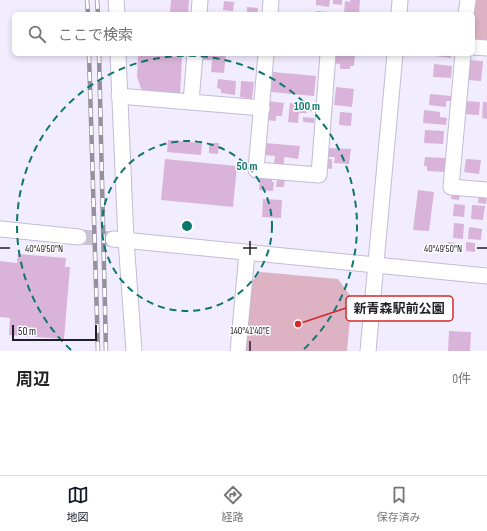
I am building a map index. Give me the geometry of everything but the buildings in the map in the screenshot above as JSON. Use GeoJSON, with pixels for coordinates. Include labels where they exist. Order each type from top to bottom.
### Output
{"type":"FeatureCollection","features":[{"type":"Feature","properties":{"kind":"street"},"geometry":{"type":"LineString","coordinates":[[116,0],[117,12]]}},
{"type":"Feature","properties":{"kind":"street"},"geometry":{"type":"LineString","coordinates":[[199,12],[200,0]]}},
{"type":"Feature","properties":{"kind":"street"},"geometry":{"type":"LineString","coordinates":[[270,12],[271,0]]}},
{"type":"Feature","properties":{"kind":"street"},"geometry":{"type":"LineString","coordinates":[[399,12],[400,0]]}},
{"type":"Feature","properties":{"kind":"street"},"geometry":{"type":"LineString","coordinates":[[466,12],[468,0]]}},
{"type":"Feature","properties":{"kind":"street"},"geometry":{"type":"LineString","coordinates":[[475,47],[487,48]]}},
{"type":"Feature","properties":{"kind":"street"},"geometry":{"type":"LineString","coordinates":[[118,56],[120,240],[134,351]]}},
{"type":"Feature","properties":{"kind":"street"},"geometry":{"type":"LineString","coordinates":[[191,102],[195,56]]}},
{"type":"Feature","properties":{"kind":"street"},"geometry":{"type":"LineString","coordinates":[[266,56],[256,170],[319,175],[328,56]]}},
{"type":"Feature","properties":{"kind":"street"},"geometry":{"type":"LineString","coordinates":[[368,351],[395,56]]}},
{"type":"Feature","properties":{"kind":"street"},"geometry":{"type":"LineString","coordinates":[[463,56],[451,187],[487,190]]}},
{"type":"Feature","properties":{"kind":"street"},"geometry":{"type":"LineString","coordinates":[[119,96],[262,108]]}},
{"type":"Feature","properties":{"kind":"street"},"geometry":{"type":"LineString","coordinates":[[0,229],[79,236]]}},
{"type":"Feature","properties":{"kind":"street"},"geometry":{"type":"LineString","coordinates":[[120,240],[487,276]]}},
{"type":"Feature","properties":{"kind":"street"},"geometry":{"type":"LineString","coordinates":[[238,351],[247,253]]}},
{"type":"Feature","properties":{"kind":"shaded area"},"geometry":{"type":"Polygon","coordinates":[[[472,0],[487,0],[487,43],[475,41],[475,12],[472,12],[472,0]]]}},
{"type":"Feature","properties":{"kind":"shaded area"},"geometry":{"type":"Polygon","coordinates":[[[261,272],[338,279],[352,298],[347,351],[244,351],[250,283],[261,272]]]}},
{"type":"Feature","properties":{"kind":"tunnel"},"geometry":{"type":"LineString","coordinates":[[79,237],[113,239]]}},
{"type":"Feature","properties":{"kind":"railway"},"geometry":{"type":"LineString","coordinates":[[87,0],[88,12]]}},
{"type":"Feature","properties":{"kind":"railway"},"geometry":{"type":"LineString","coordinates":[[97,0],[98,12]]}},
{"type":"Feature","properties":{"kind":"railway"},"geometry":{"type":"LineString","coordinates":[[89,56],[98,351]]}},
{"type":"Feature","properties":{"kind":"railway"},"geometry":{"type":"LineString","coordinates":[[99,56],[106,351]]}},
{"type":"Feature","properties":{"kind":"place","name":"新青森駅前公園"},"geometry":{"type":"Point","coordinates":[298,324]}}]}
